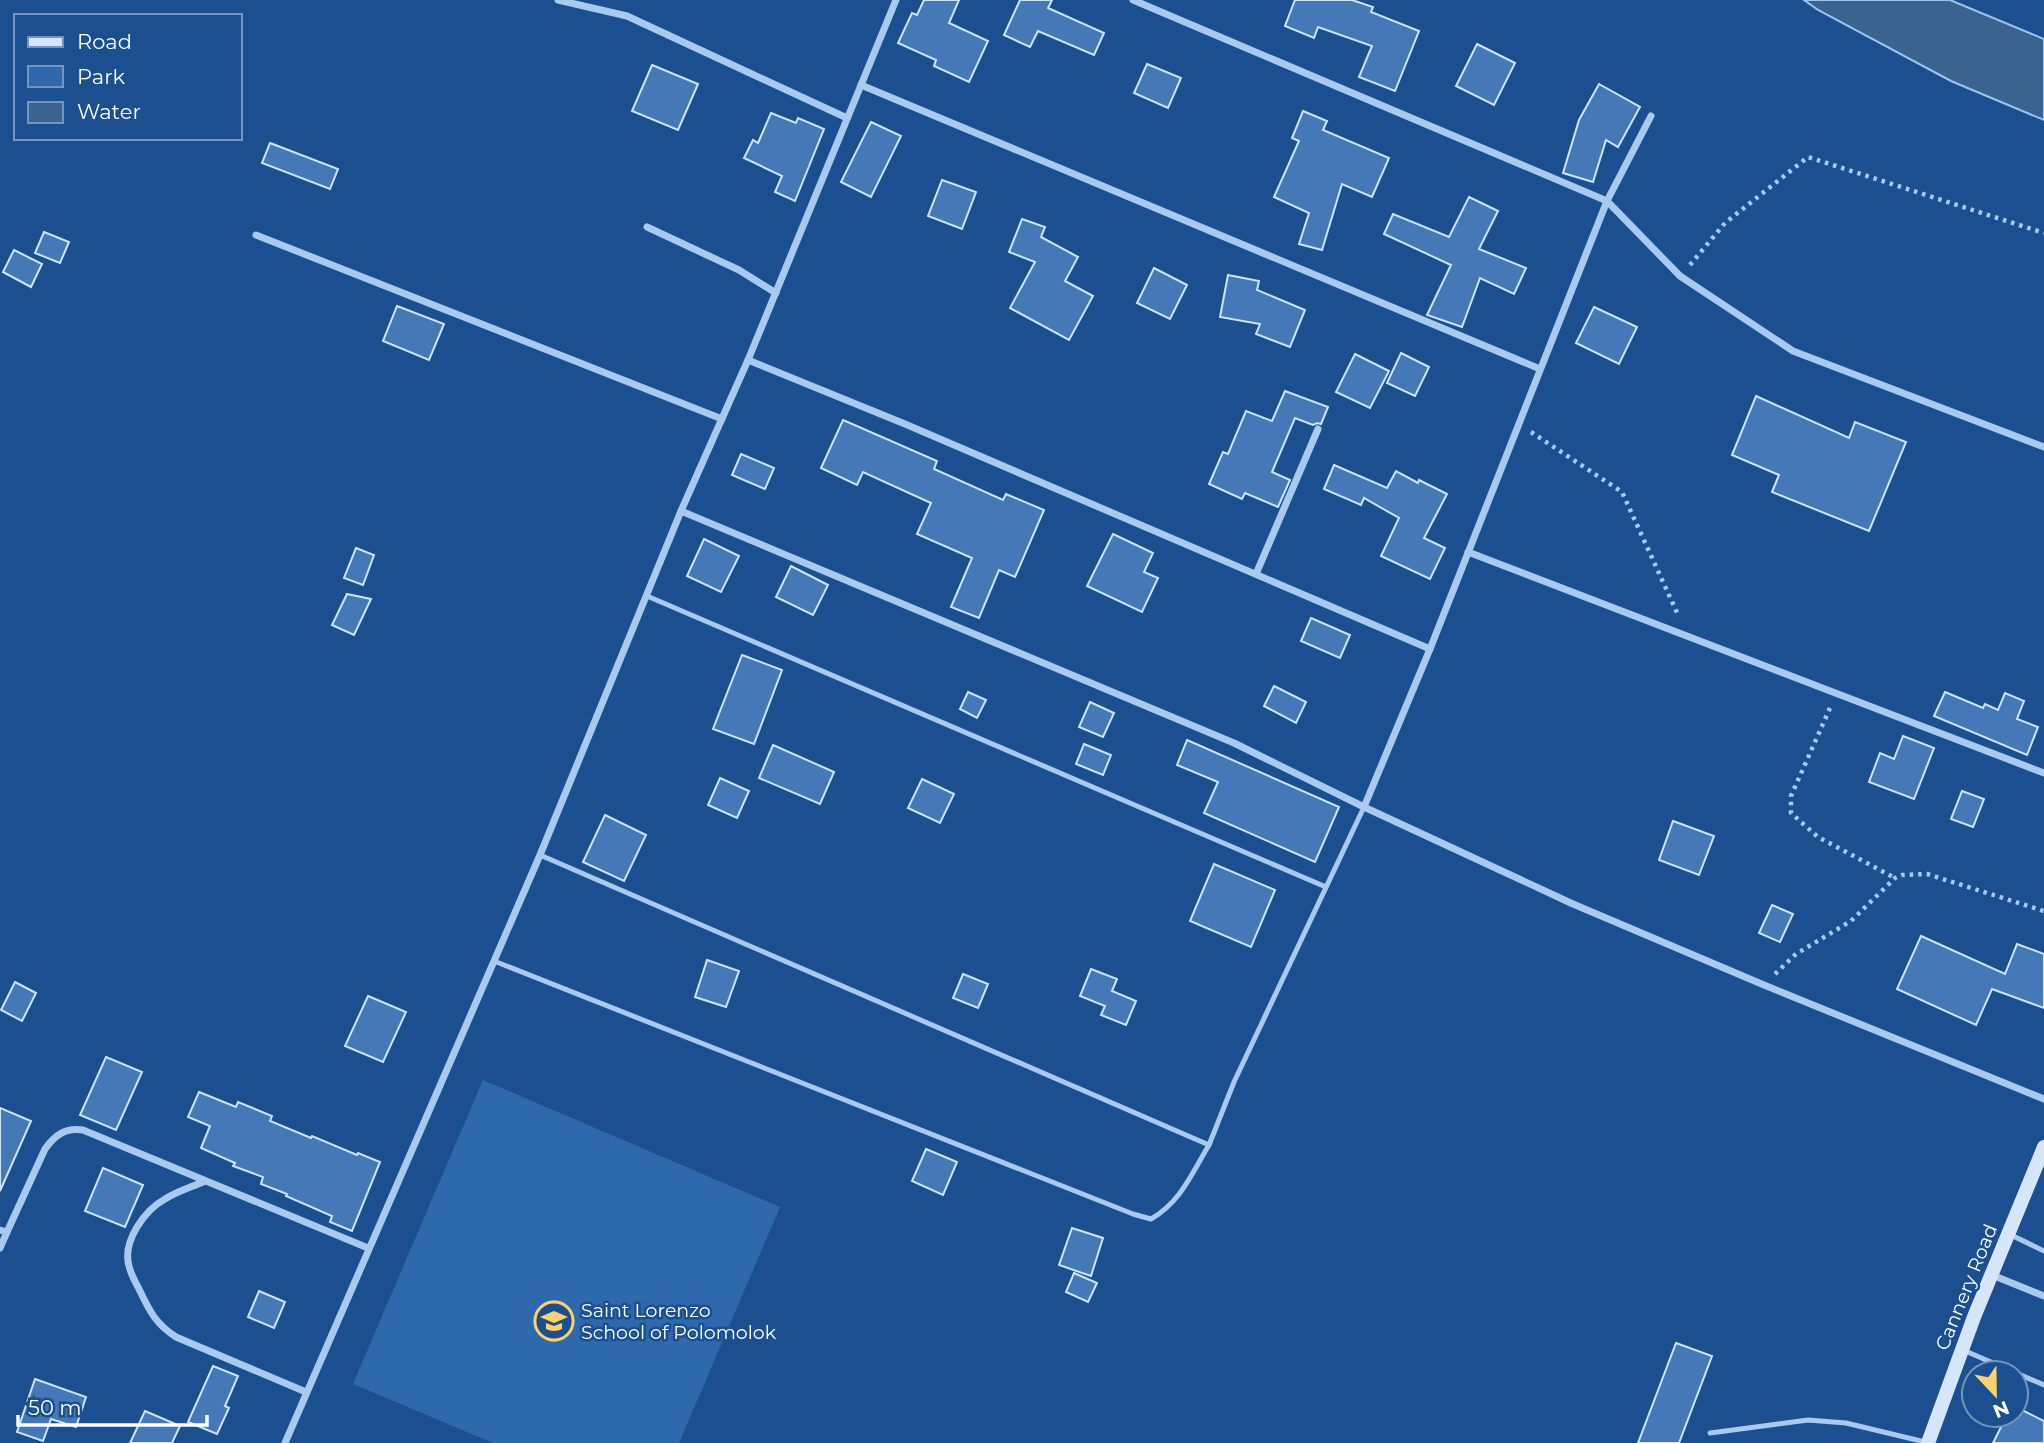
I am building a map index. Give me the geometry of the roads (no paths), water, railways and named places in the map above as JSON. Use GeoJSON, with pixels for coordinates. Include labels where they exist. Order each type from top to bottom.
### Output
{"type":"FeatureCollection","features":[{"type":"Feature","properties":{"kind":"main road","name":"Cannery Road"},"geometry":{"type":"LineString","coordinates":[[1928,1443],[1991,1275],[2044,1147]]}},
{"type":"Feature","properties":{"kind":"street"},"geometry":{"type":"LineString","coordinates":[[558,0],[627,16],[847,118]]}},
{"type":"Feature","properties":{"kind":"street"},"geometry":{"type":"LineString","coordinates":[[285,1443],[540,855],[896,0]]}},
{"type":"Feature","properties":{"kind":"street"},"geometry":{"type":"LineString","coordinates":[[1133,0],[1607,201],[1680,276],[1793,351],[2044,447]]}},
{"type":"Feature","properties":{"kind":"street"},"geometry":{"type":"LineString","coordinates":[[861,85],[1540,369]]}},
{"type":"Feature","properties":{"kind":"street"},"geometry":{"type":"LineString","coordinates":[[1364,807],[1430,649],[1607,201],[1651,116]]}},
{"type":"Feature","properties":{"kind":"street"},"geometry":{"type":"LineString","coordinates":[[648,227],[710,255],[776,293]]}},
{"type":"Feature","properties":{"kind":"street"},"geometry":{"type":"LineString","coordinates":[[256,235],[722,419]]}},
{"type":"Feature","properties":{"kind":"street"},"geometry":{"type":"LineString","coordinates":[[748,360],[870,409],[1430,649]]}},
{"type":"Feature","properties":{"kind":"street"},"geometry":{"type":"LineString","coordinates":[[1256,575],[1318,429]]}},
{"type":"Feature","properties":{"kind":"street"},"geometry":{"type":"LineString","coordinates":[[681,511],[1234,743],[1573,904],[2044,1100]]}},
{"type":"Feature","properties":{"kind":"street"},"geometry":{"type":"LineString","coordinates":[[1468,552],[2044,773]]}},
{"type":"Feature","properties":{"kind":"street"},"geometry":{"type":"LineString","coordinates":[[0,1248],[3,1231],[45,1149],[61,1132],[74,1128],[368,1248]]}},
{"type":"Feature","properties":{"kind":"street"},"geometry":{"type":"LineString","coordinates":[[205,1181],[164,1199],[141,1222],[129,1247],[128,1262],[139,1290],[162,1328],[176,1337],[306,1392]]}},
{"type":"Feature","properties":{"kind":"street"},"geometry":{"type":"LineString","coordinates":[[1991,1275],[2044,1296]]}},
{"type":"Feature","properties":{"kind":"lane"},"geometry":{"type":"LineString","coordinates":[[647,596],[1326,887]]}},
{"type":"Feature","properties":{"kind":"lane"},"geometry":{"type":"LineString","coordinates":[[494,961],[1151,1219],[1165,1211],[1177,1199],[1209,1145],[1234,1082],[1364,807]]}},
{"type":"Feature","properties":{"kind":"lane"},"geometry":{"type":"LineString","coordinates":[[540,855],[1209,1145]]}},
{"type":"Feature","properties":{"kind":"lane"},"geometry":{"type":"LineString","coordinates":[[2008,1234],[2044,1251]]}},
{"type":"Feature","properties":{"kind":"lane"},"geometry":{"type":"LineString","coordinates":[[1962,1349],[2044,1385]]}},
{"type":"Feature","properties":{"kind":"lane"},"geometry":{"type":"LineString","coordinates":[[1710,1433],[1808,1420],[1846,1423],[1928,1443]]}},
{"type":"Feature","properties":{"kind":"water"},"geometry":{"type":"Polygon","coordinates":[[[1804,0],[1950,0],[2044,39],[2044,120],[1951,81],[1804,0]]]}},
{"type":"Feature","properties":{"kind":"place","name":"Saint Lorenzo School of Polomolok"},"geometry":{"type":"Point","coordinates":[554,1321]}}]}
